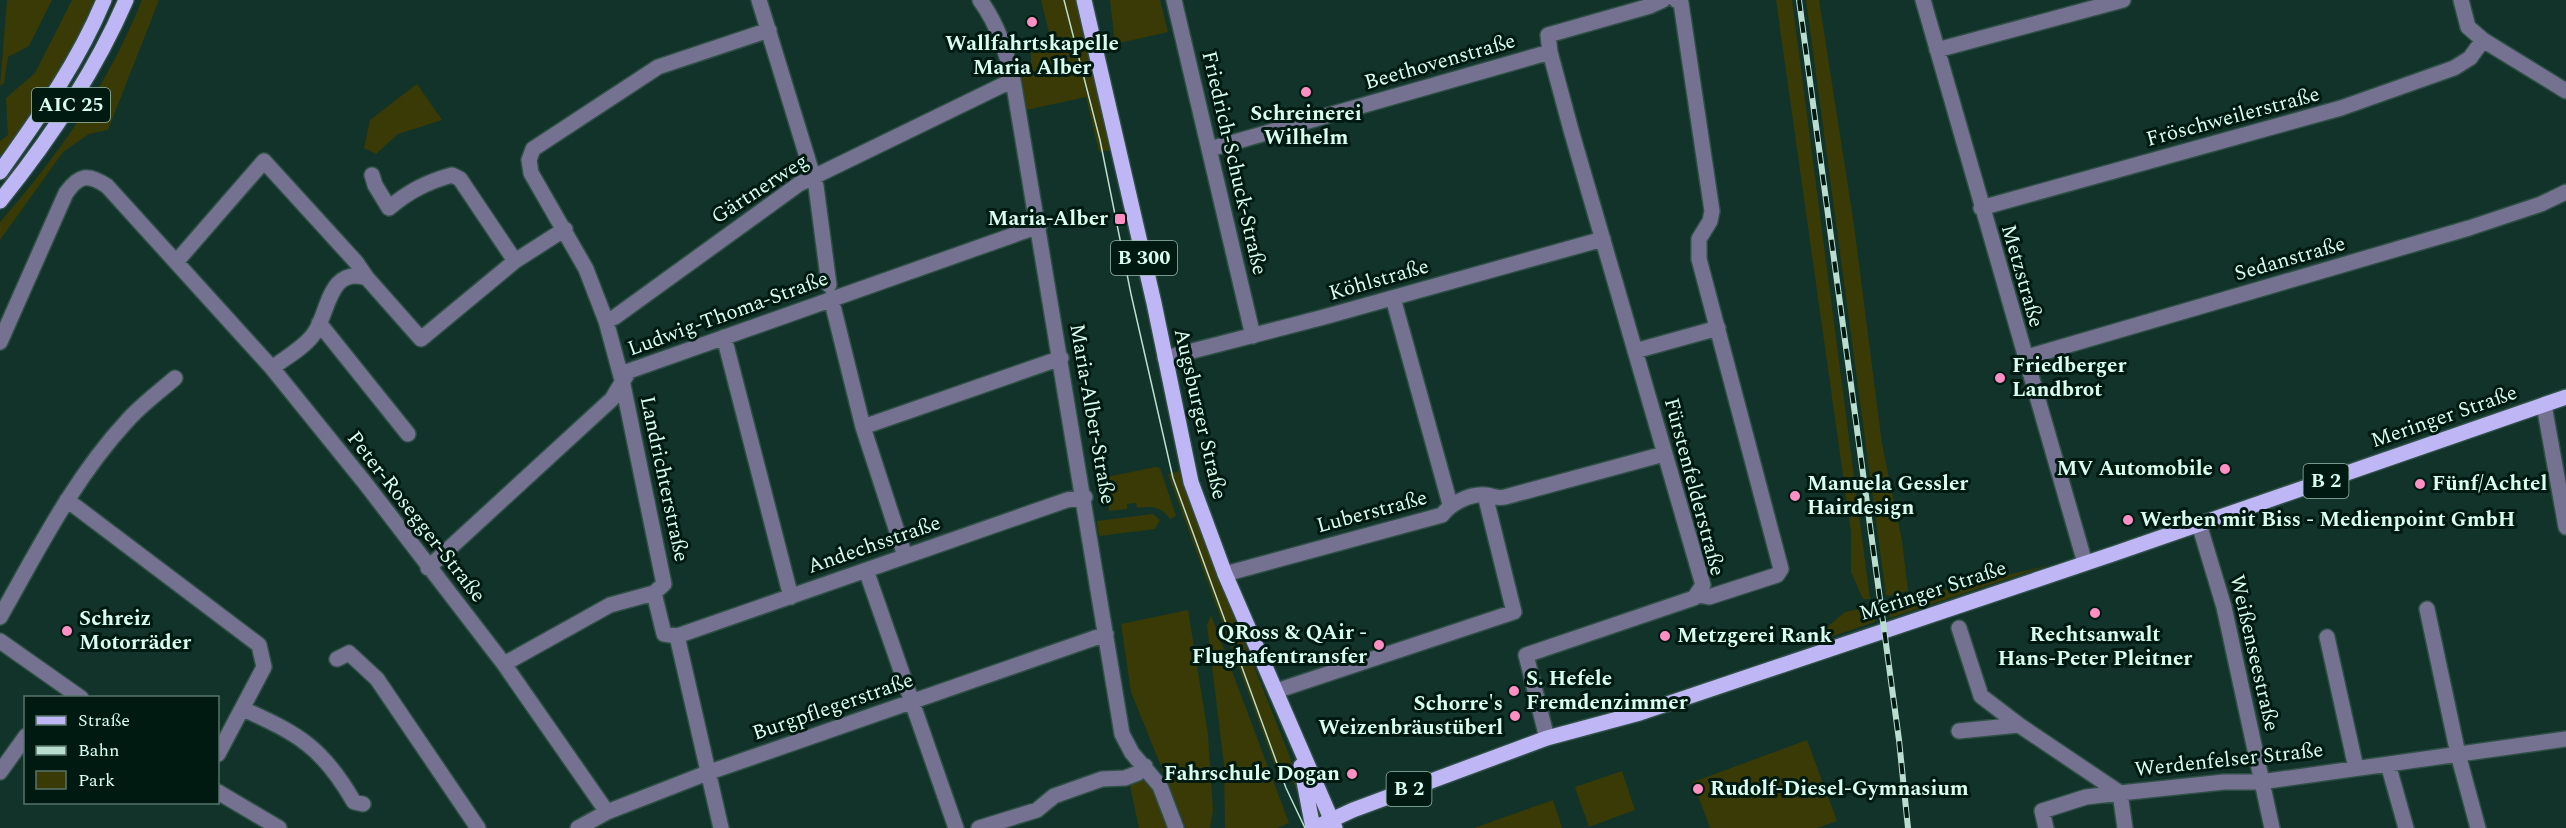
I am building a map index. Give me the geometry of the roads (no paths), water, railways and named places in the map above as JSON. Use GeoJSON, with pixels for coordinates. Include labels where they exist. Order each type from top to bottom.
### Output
{"type":"FeatureCollection","features":[{"type":"Feature","properties":{"kind":"main road","name":"AIC 25"},"geometry":{"type":"LineString","coordinates":[[0,172],[51,101],[71,68],[104,0]]}},
{"type":"Feature","properties":{"kind":"main road","name":"AIC 25"},"geometry":{"type":"LineString","coordinates":[[0,201],[42,148],[76,96],[106,44],[126,0]]}},
{"type":"Feature","properties":{"kind":"main road","name":"Augsburger Straße"},"geometry":{"type":"LineString","coordinates":[[1084,0],[1191,482],[1225,574],[1334,824]]}},
{"type":"Feature","properties":{"kind":"main road","name":"Meringer Straße"},"geometry":{"type":"LineString","coordinates":[[1313,828],[1334,824],[1546,738],[1640,713],[2566,397]]}},
{"type":"Feature","properties":{"kind":"main road","name":"B 300"},"geometry":{"type":"LineString","coordinates":[[1298,745],[1313,828]]}},
{"type":"Feature","properties":{"kind":"street"},"geometry":{"type":"LineString","coordinates":[[759,0],[814,176],[830,292],[863,427],[905,556]]}},
{"type":"Feature","properties":{"kind":"street","name":"Maria-Alber-Straße"},"geometry":{"type":"LineString","coordinates":[[980,0],[992,16],[1013,80],[1085,497],[1122,734],[1132,753],[1160,786],[1176,828]]}},
{"type":"Feature","properties":{"kind":"street","name":"Friedrich-Schuck-Straße"},"geometry":{"type":"LineString","coordinates":[[1174,0],[1253,336]]}},
{"type":"Feature","properties":{"kind":"street"},"geometry":{"type":"LineString","coordinates":[[1550,52],[1548,36],[1650,6],[1663,0]]}},
{"type":"Feature","properties":{"kind":"street"},"geometry":{"type":"LineString","coordinates":[[1676,0],[1681,3],[1712,211],[1710,221],[1699,239],[1699,259],[1781,569],[1777,575],[1709,597],[1699,595]]}},
{"type":"Feature","properties":{"kind":"street","name":"Metzstraße"},"geometry":{"type":"LineString","coordinates":[[1923,0],[2024,358],[2085,563]]}},
{"type":"Feature","properties":{"kind":"street"},"geometry":{"type":"LineString","coordinates":[[1936,50],[2123,0]]}},
{"type":"Feature","properties":{"kind":"street"},"geometry":{"type":"LineString","coordinates":[[2461,0],[2468,27],[2483,40],[2566,91]]}},
{"type":"Feature","properties":{"kind":"street","name":"Landrichterstraße"},"geometry":{"type":"LineString","coordinates":[[677,636],[664,634],[654,593],[664,584],[622,380],[606,321],[586,269],[531,173],[529,160],[533,149],[658,67],[769,30]]}},
{"type":"Feature","properties":{"kind":"street","name":"Fröschweilerstraße"},"geometry":{"type":"LineString","coordinates":[[1981,208],[2342,108],[2454,68],[2470,58],[2483,40]]}},
{"type":"Feature","properties":{"kind":"street","name":"Beethovenstraße"},"geometry":{"type":"LineString","coordinates":[[1210,149],[1550,52]]}},
{"type":"Feature","properties":{"kind":"street","name":"Fürstenfelderstraße"},"geometry":{"type":"LineString","coordinates":[[1546,738],[1526,656],[1699,595],[1703,585],[1550,52]]}},
{"type":"Feature","properties":{"kind":"street","name":"Gärtnerweg"},"geometry":{"type":"LineString","coordinates":[[606,321],[615,317],[798,184],[1013,80]]}},
{"type":"Feature","properties":{"kind":"street"},"geometry":{"type":"LineString","coordinates":[[177,261],[264,161],[356,262],[367,278],[421,339],[515,261],[565,229]]}},
{"type":"Feature","properties":{"kind":"street"},"geometry":{"type":"LineString","coordinates":[[372,175],[388,208],[408,192],[428,182],[452,175],[460,179],[515,261]]}},
{"type":"Feature","properties":{"kind":"street","name":"Peter-Rosegger-Straße"},"geometry":{"type":"LineString","coordinates":[[0,342],[66,193],[76,179],[85,176],[95,177],[107,186],[177,261],[272,369],[365,483],[504,664],[607,812]]}},
{"type":"Feature","properties":{"kind":"street","name":"Sedanstraße"},"geometry":{"type":"LineString","coordinates":[[2024,358],[2469,228],[2541,204],[2566,192]]}},
{"type":"Feature","properties":{"kind":"street","name":"Ludwig-Thoma-Straße"},"geometry":{"type":"LineString","coordinates":[[429,568],[612,399],[629,371],[724,337],[830,292],[1039,226]]}},
{"type":"Feature","properties":{"kind":"street","name":"Köhlstraße"},"geometry":{"type":"LineString","coordinates":[[1165,358],[1603,240]]}},
{"type":"Feature","properties":{"kind":"street"},"geometry":{"type":"LineString","coordinates":[[272,369],[315,334],[329,293],[346,278],[357,275],[367,278]]}},
{"type":"Feature","properties":{"kind":"street"},"geometry":{"type":"LineString","coordinates":[[1393,298],[1450,504]]}},
{"type":"Feature","properties":{"kind":"street"},"geometry":{"type":"LineString","coordinates":[[319,323],[408,434]]}},
{"type":"Feature","properties":{"kind":"street"},"geometry":{"type":"LineString","coordinates":[[1635,351],[1718,328]]}},
{"type":"Feature","properties":{"kind":"street"},"geometry":{"type":"LineString","coordinates":[[724,337],[791,597]]}},
{"type":"Feature","properties":{"kind":"street"},"geometry":{"type":"LineString","coordinates":[[863,427],[1061,358]]}},
{"type":"Feature","properties":{"kind":"street"},"geometry":{"type":"LineString","coordinates":[[0,617],[67,500],[127,420],[175,378]]}},
{"type":"Feature","properties":{"kind":"street"},"geometry":{"type":"LineString","coordinates":[[2544,405],[2566,527]]}},
{"type":"Feature","properties":{"kind":"street","name":"Luberstraße"},"geometry":{"type":"LineString","coordinates":[[1225,574],[1442,515],[1450,504],[1485,495],[1496,499],[1505,497],[1664,454]]}},
{"type":"Feature","properties":{"kind":"street"},"geometry":{"type":"LineString","coordinates":[[1276,691],[1514,612],[1485,495]]}},
{"type":"Feature","properties":{"kind":"street","name":"Andechsstraße"},"geometry":{"type":"LineString","coordinates":[[677,636],[1067,500],[1085,497]]}},
{"type":"Feature","properties":{"kind":"street"},"geometry":{"type":"LineString","coordinates":[[67,500],[259,645],[264,667],[219,752]]}},
{"type":"Feature","properties":{"kind":"street","name":"Weißenseestraße"},"geometry":{"type":"LineString","coordinates":[[2199,524],[2224,607],[2272,828]]}},
{"type":"Feature","properties":{"kind":"street"},"geometry":{"type":"LineString","coordinates":[[866,570],[956,828]]}},
{"type":"Feature","properties":{"kind":"street"},"geometry":{"type":"LineString","coordinates":[[504,664],[610,605],[654,593]]}},
{"type":"Feature","properties":{"kind":"street"},"geometry":{"type":"LineString","coordinates":[[2427,609],[2458,754],[2478,828]]}},
{"type":"Feature","properties":{"kind":"street","name":"Werdenfelser Straße"},"geometry":{"type":"LineString","coordinates":[[1959,628],[1982,696],[2019,725],[2120,793],[2224,782],[2261,782],[2566,739]]}},
{"type":"Feature","properties":{"kind":"street","name":"Burgpflegerstraße"},"geometry":{"type":"LineString","coordinates":[[578,828],[607,812],[707,773],[1106,634]]}},
{"type":"Feature","properties":{"kind":"street"},"geometry":{"type":"LineString","coordinates":[[677,636],[721,828]]}},
{"type":"Feature","properties":{"kind":"street","name":"Werdenfelser Straße"},"geometry":{"type":"LineString","coordinates":[[2327,637],[2356,768]]}},
{"type":"Feature","properties":{"kind":"street"},"geometry":{"type":"LineString","coordinates":[[0,641],[78,696]]}},
{"type":"Feature","properties":{"kind":"street"},"geometry":{"type":"LineString","coordinates":[[337,659],[349,653],[377,679],[478,828]]}},
{"type":"Feature","properties":{"kind":"street"},"geometry":{"type":"LineString","coordinates":[[56,696],[64,685]]}},
{"type":"Feature","properties":{"kind":"street"},"geometry":{"type":"LineString","coordinates":[[243,709],[266,718],[315,749],[336,771],[354,802],[363,804]]}},
{"type":"Feature","properties":{"kind":"street"},"geometry":{"type":"LineString","coordinates":[[1959,731],[2019,725]]}},
{"type":"Feature","properties":{"kind":"street"},"geometry":{"type":"LineString","coordinates":[[0,772],[24,739]]}},
{"type":"Feature","properties":{"kind":"street"},"geometry":{"type":"LineString","coordinates":[[2388,764],[2406,828]]}},
{"type":"Feature","properties":{"kind":"street"},"geometry":{"type":"LineString","coordinates":[[979,828],[1037,810],[1054,796],[1102,779],[1125,778],[1138,773],[1145,766]]}},
{"type":"Feature","properties":{"kind":"street"},"geometry":{"type":"LineString","coordinates":[[219,793],[279,828]]}},
{"type":"Feature","properties":{"kind":"street"},"geometry":{"type":"LineString","coordinates":[[2046,828],[2042,812],[2086,797],[2120,793],[2126,828]]}},
{"type":"Feature","properties":{"kind":"tram line"},"geometry":{"type":"LineString","coordinates":[[1064,0],[1100,140],[1131,294],[1173,478],[1286,788],[1305,828]]}},
{"type":"Feature","properties":{"kind":"railway"},"geometry":{"type":"LineString","coordinates":[[1799,0],[1899,740],[1908,828]]}},
{"type":"Feature","properties":{"kind":"place","name":"Wallfahrtskapelle Maria Alber"},"geometry":{"type":"Point","coordinates":[1032,22]}},
{"type":"Feature","properties":{"kind":"place","name":"Schreinerei Wilhelm"},"geometry":{"type":"Point","coordinates":[1306,92]}},
{"type":"Feature","properties":{"kind":"place","name":"Maria-Alber"},"geometry":{"type":"Point","coordinates":[1120,219]}},
{"type":"Feature","properties":{"kind":"place","name":"Friedberger Landbrot"},"geometry":{"type":"Point","coordinates":[2000,378]}},
{"type":"Feature","properties":{"kind":"place","name":"MV Automobile"},"geometry":{"type":"Point","coordinates":[2225,469]}},
{"type":"Feature","properties":{"kind":"place","name":"Fünf/Achtel"},"geometry":{"type":"Point","coordinates":[2420,484]}},
{"type":"Feature","properties":{"kind":"place","name":"Manuela Gessler Hairdesign"},"geometry":{"type":"Point","coordinates":[1795,496]}},
{"type":"Feature","properties":{"kind":"place","name":"Werben mit Biss - Medienpoint GmbH"},"geometry":{"type":"Point","coordinates":[2128,520]}},
{"type":"Feature","properties":{"kind":"place","name":"Rechtsanwalt Hans-Peter Pleitner"},"geometry":{"type":"Point","coordinates":[2095,613]}},
{"type":"Feature","properties":{"kind":"place","name":"Schreiz Motorräder"},"geometry":{"type":"Point","coordinates":[67,631]}},
{"type":"Feature","properties":{"kind":"place","name":"Metzgerei Rank"},"geometry":{"type":"Point","coordinates":[1665,636]}},
{"type":"Feature","properties":{"kind":"place","name":"QRoss & QAir - Flughafentransfer"},"geometry":{"type":"Point","coordinates":[1379,645]}},
{"type":"Feature","properties":{"kind":"place","name":"S. Hefele Fremdenzimmer"},"geometry":{"type":"Point","coordinates":[1514,691]}},
{"type":"Feature","properties":{"kind":"place","name":"Schorre's Weizenbräustüberl"},"geometry":{"type":"Point","coordinates":[1515,716]}},
{"type":"Feature","properties":{"kind":"place","name":"Fahrschule Dogan"},"geometry":{"type":"Point","coordinates":[1352,774]}},
{"type":"Feature","properties":{"kind":"place","name":"Rudolf-Diesel-Gymnasium"},"geometry":{"type":"Point","coordinates":[1698,789]}}]}
